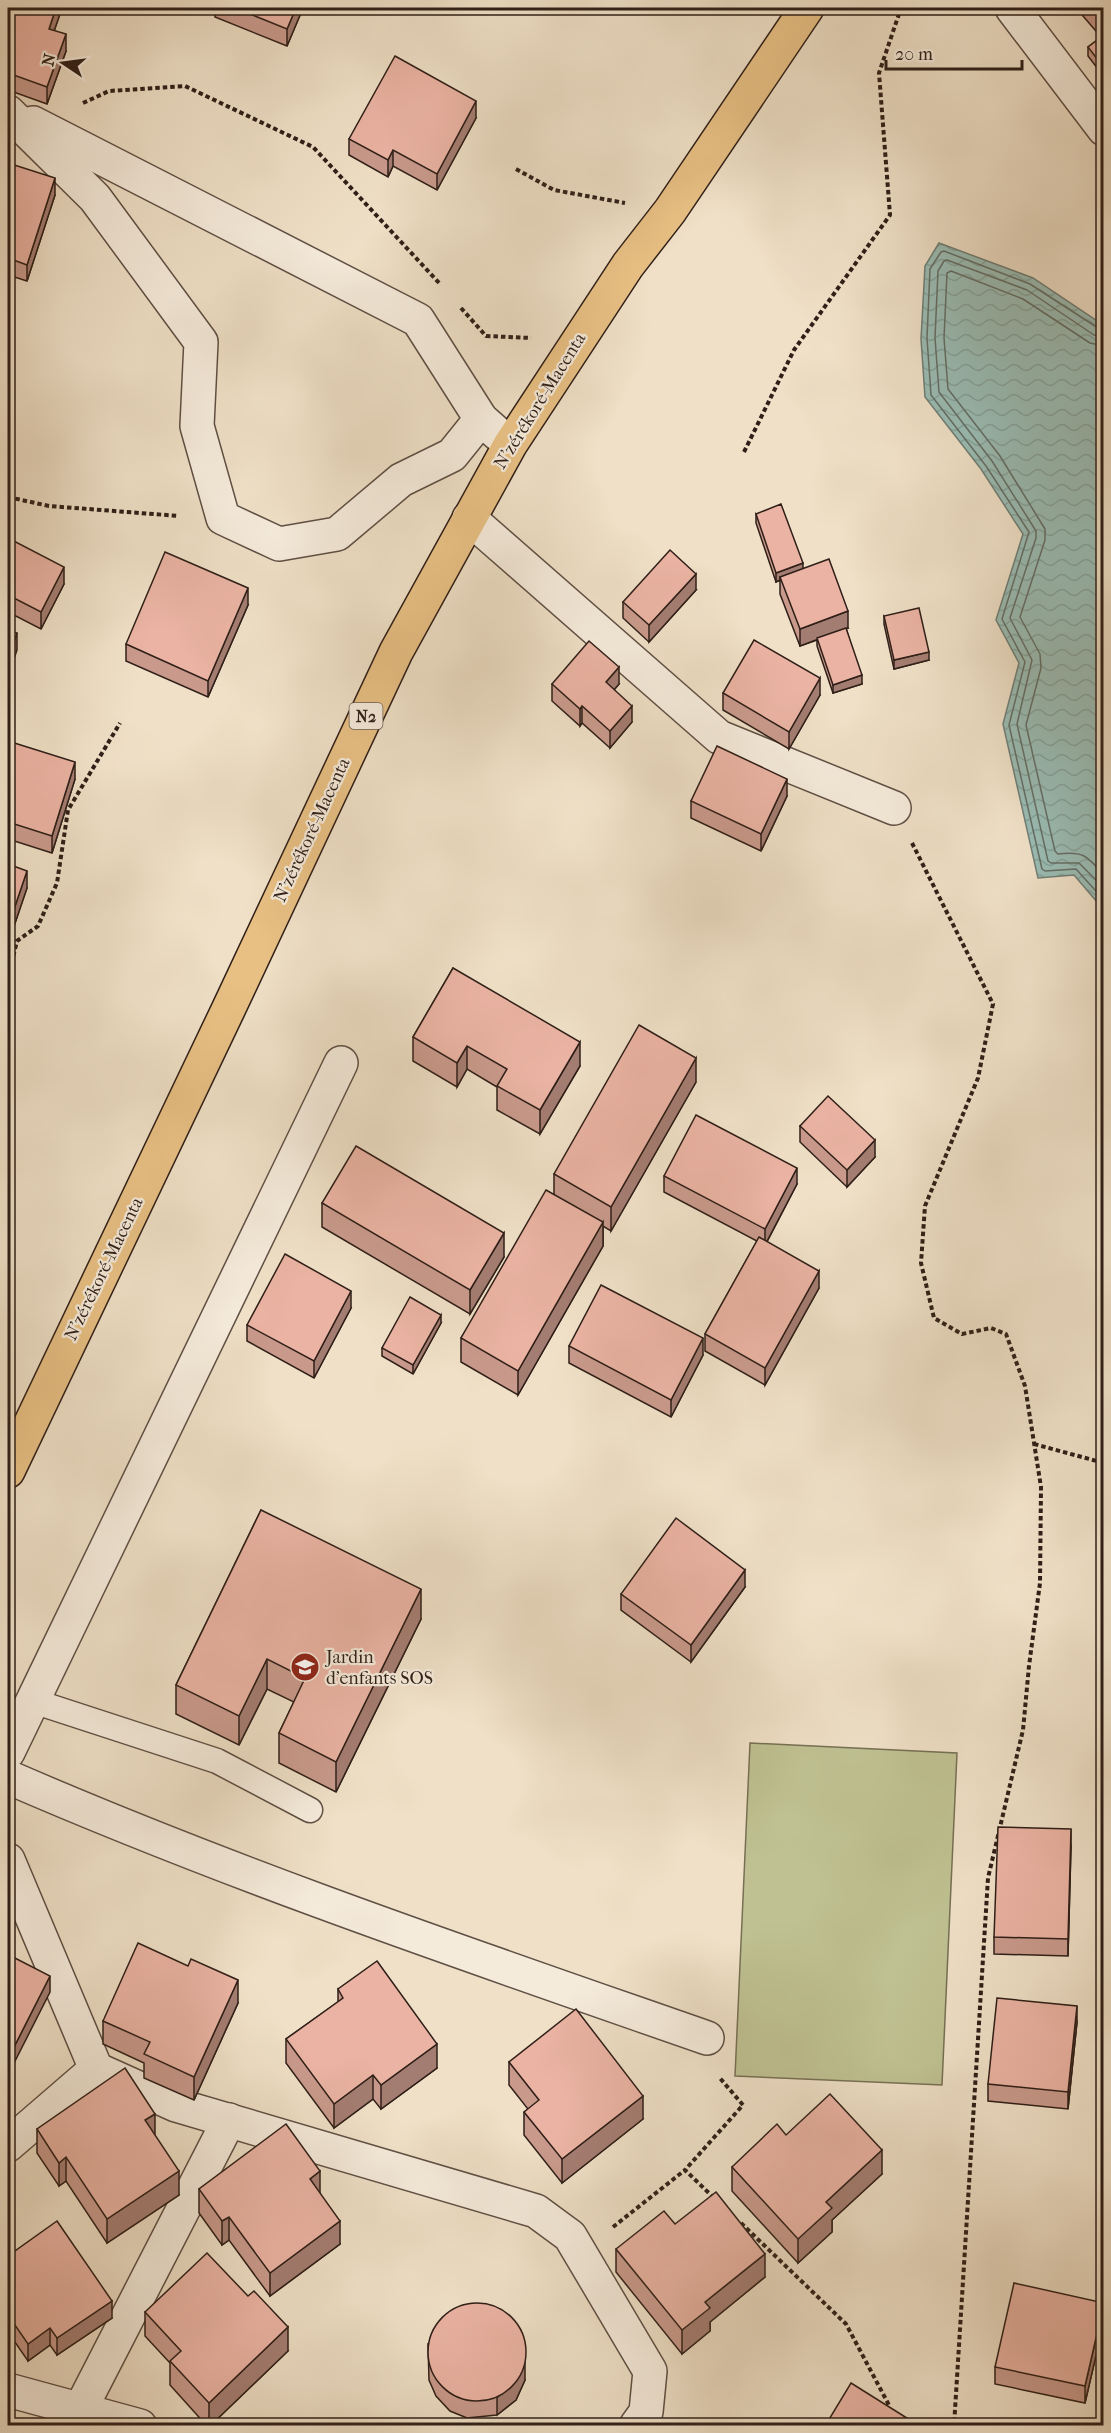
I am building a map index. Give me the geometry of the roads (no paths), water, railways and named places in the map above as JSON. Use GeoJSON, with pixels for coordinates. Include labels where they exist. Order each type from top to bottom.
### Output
{"type":"FeatureCollection","features":[{"type":"Feature","properties":{"kind":"highway","name":"N'zérékoré-Macenta"},"geometry":{"type":"LineString","coordinates":[[8,1468],[218,1032],[396,652],[469,518],[510,445],[627,265],[670,211],[807,8]]}},
{"type":"Feature","properties":{"kind":"street"},"geometry":{"type":"LineString","coordinates":[[1012,8],[1104,129]]}},
{"type":"Feature","properties":{"kind":"street"},"geometry":{"type":"LineString","coordinates":[[8,111],[95,198],[201,342],[197,426],[223,518],[279,544],[337,534],[401,480],[452,455],[481,419]]}},
{"type":"Feature","properties":{"kind":"street"},"geometry":{"type":"LineString","coordinates":[[8,111],[418,320],[481,419],[510,445]]}},
{"type":"Feature","properties":{"kind":"street"},"geometry":{"type":"LineString","coordinates":[[469,518],[719,737],[894,808]]}},
{"type":"Feature","properties":{"kind":"street"},"geometry":{"type":"LineString","coordinates":[[8,1752],[341,1063]]}},
{"type":"Feature","properties":{"kind":"street"},"geometry":{"type":"LineString","coordinates":[[8,1778],[118,1825],[292,1891],[707,2038]]}},
{"type":"Feature","properties":{"kind":"street"},"geometry":{"type":"LineString","coordinates":[[8,1860],[96,2069],[176,2105],[536,2211],[570,2236],[650,2371],[646,2412],[636,2426]]}},
{"type":"Feature","properties":{"kind":"street"},"geometry":{"type":"LineString","coordinates":[[8,2145],[96,2069]]}},
{"type":"Feature","properties":{"kind":"street"},"geometry":{"type":"LineString","coordinates":[[80,2409],[230,2120]]}},
{"type":"Feature","properties":{"kind":"street"},"geometry":{"type":"LineString","coordinates":[[8,2390],[140,2426]]}},
{"type":"Feature","properties":{"kind":"lane"},"geometry":{"type":"LineString","coordinates":[[33,1701],[218,1761],[310,1810]]}},
{"type":"Feature","properties":{"kind":"water"},"geometry":{"type":"Polygon","coordinates":[[[939,243],[1033,278],[1103,325],[1103,909],[1074,875],[1038,878],[1003,724],[1019,663],[996,620],[1023,534],[981,469],[925,397],[921,339],[925,266],[939,243]]]}},
{"type":"Feature","properties":{"kind":"place","name":"Jardin d'enfants SOS"},"geometry":{"type":"Point","coordinates":[305,1667]}}]}
